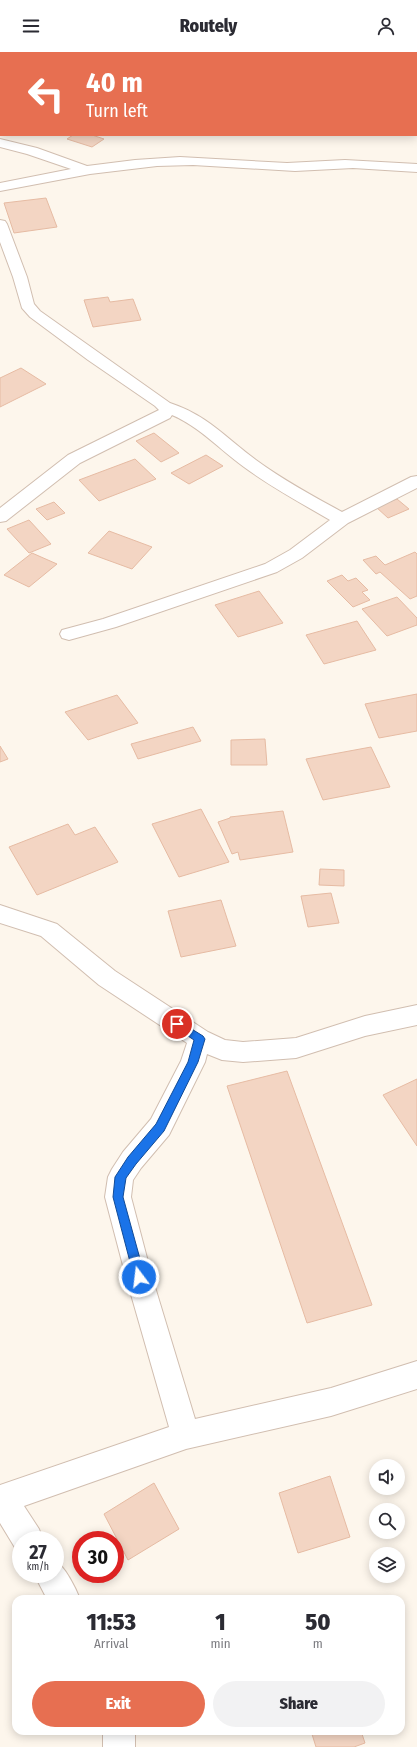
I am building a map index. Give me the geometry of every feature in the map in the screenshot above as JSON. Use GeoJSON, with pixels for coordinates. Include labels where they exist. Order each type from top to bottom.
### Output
{"type":"FeatureCollection","features":[{"type":"Feature","properties":{"kind":"street"},"geometry":{"type":"LineString","coordinates":[[0,143],[32,151],[88,171]]}},
{"type":"Feature","properties":{"kind":"street"},"geometry":{"type":"LineString","coordinates":[[0,187],[88,171],[150,163],[180,161],[285,167],[343,164],[399,169],[417,168]]}},
{"type":"Feature","properties":{"kind":"street"},"geometry":{"type":"LineString","coordinates":[[0,224],[20,277],[27,305],[31,310],[93,357],[166,407],[180,411],[203,424],[247,461],[284,488],[342,519]]}},
{"type":"Feature","properties":{"kind":"street"},"geometry":{"type":"LineString","coordinates":[[0,517],[74,459],[164,415],[167,412],[166,407]]}},
{"type":"Feature","properties":{"kind":"street"},"geometry":{"type":"LineString","coordinates":[[69,634],[109,623],[271,568],[296,554],[342,519],[417,481]]}},
{"type":"Feature","properties":{"kind":"street"},"geometry":{"type":"LineString","coordinates":[[0,914],[49,930],[107,978],[200,1039],[222,1050],[243,1052],[296,1048],[365,1026],[417,1015]]}},
{"type":"Feature","properties":{"kind":"street"},"geometry":{"type":"LineString","coordinates":[[186,1435],[139,1277],[118,1197],[121,1177],[132,1160],[160,1128],[193,1062],[200,1039]]}},
{"type":"Feature","properties":{"kind":"street"},"geometry":{"type":"LineString","coordinates":[[22,1531],[1,1500],[186,1435],[331,1402],[417,1374]]}},
{"type":"Feature","properties":{"kind":"street"},"geometry":{"type":"LineString","coordinates":[[54,1583],[62,1595]]}},
{"type":"Feature","properties":{"kind":"street"},"geometry":{"type":"LineString","coordinates":[[119,1735],[119,1747]]}},
{"type":"Feature","properties":{"kind":"building"},"geometry":{"type":"Polygon","coordinates":[[[72,136],[95,136],[104,139],[92,147],[67,139],[72,136]]]}},
{"type":"Feature","properties":{"kind":"building"},"geometry":{"type":"Polygon","coordinates":[[[46,198],[57,227],[14,233],[4,203],[46,198]]]}},
{"type":"Feature","properties":{"kind":"building"},"geometry":{"type":"Polygon","coordinates":[[[108,297],[110,302],[133,299],[141,320],[93,327],[84,300],[108,297]]]}},
{"type":"Feature","properties":{"kind":"building"},"geometry":{"type":"Polygon","coordinates":[[[21,368],[46,384],[0,407],[0,378],[21,368]]]}},
{"type":"Feature","properties":{"kind":"building"},"geometry":{"type":"Polygon","coordinates":[[[154,433],[179,453],[161,462],[136,441],[154,433]]]}},
{"type":"Feature","properties":{"kind":"building"},"geometry":{"type":"Polygon","coordinates":[[[206,455],[223,466],[189,484],[171,473],[206,455]]]}},
{"type":"Feature","properties":{"kind":"building"},"geometry":{"type":"Polygon","coordinates":[[[135,459],[156,479],[99,501],[79,480],[135,459]]]}},
{"type":"Feature","properties":{"kind":"building"},"geometry":{"type":"Polygon","coordinates":[[[397,499],[409,509],[388,518],[376,507],[397,499]]]}},
{"type":"Feature","properties":{"kind":"building"},"geometry":{"type":"Polygon","coordinates":[[[54,502],[65,513],[47,520],[36,509],[54,502]]]}},
{"type":"Feature","properties":{"kind":"building"},"geometry":{"type":"Polygon","coordinates":[[[29,520],[51,544],[29,553],[7,529],[29,520]]]}},
{"type":"Feature","properties":{"kind":"building"},"geometry":{"type":"Polygon","coordinates":[[[109,531],[152,547],[132,569],[88,553],[109,531]]]}},
{"type":"Feature","properties":{"kind":"building"},"geometry":{"type":"Polygon","coordinates":[[[415,552],[417,554],[417,596],[410,599],[380,572],[376,574],[363,560],[376,556],[385,565],[415,552]]]}},
{"type":"Feature","properties":{"kind":"building"},"geometry":{"type":"Polygon","coordinates":[[[32,553],[57,564],[29,587],[4,575],[32,553]]]}},
{"type":"Feature","properties":{"kind":"building"},"geometry":{"type":"Polygon","coordinates":[[[342,575],[348,581],[356,578],[368,590],[362,592],[370,600],[353,607],[327,581],[342,575]]]}},
{"type":"Feature","properties":{"kind":"building"},"geometry":{"type":"Polygon","coordinates":[[[259,591],[283,623],[238,637],[215,605],[259,591]]]}},
{"type":"Feature","properties":{"kind":"building"},"geometry":{"type":"Polygon","coordinates":[[[397,597],[417,618],[417,625],[387,636],[362,609],[397,597]]]}},
{"type":"Feature","properties":{"kind":"building"},"geometry":{"type":"Polygon","coordinates":[[[357,621],[376,650],[324,664],[306,635],[357,621]]]}},
{"type":"Feature","properties":{"kind":"building"},"geometry":{"type":"Polygon","coordinates":[[[417,694],[417,731],[379,738],[365,704],[417,694]]]}},
{"type":"Feature","properties":{"kind":"building"},"geometry":{"type":"Polygon","coordinates":[[[117,695],[138,723],[88,740],[65,712],[117,695]]]}},
{"type":"Feature","properties":{"kind":"building"},"geometry":{"type":"Polygon","coordinates":[[[193,727],[201,741],[138,759],[131,744],[193,727]]]}},
{"type":"Feature","properties":{"kind":"building"},"geometry":{"type":"Polygon","coordinates":[[[265,739],[267,765],[231,765],[231,740],[265,739]]]}},
{"type":"Feature","properties":{"kind":"building"},"geometry":{"type":"Polygon","coordinates":[[[0,746],[8,759],[0,762],[0,746]]]}},
{"type":"Feature","properties":{"kind":"building"},"geometry":{"type":"Polygon","coordinates":[[[371,747],[390,787],[323,800],[306,759],[371,747]]]}},
{"type":"Feature","properties":{"kind":"building"},"geometry":{"type":"Polygon","coordinates":[[[201,809],[229,862],[179,877],[152,824],[201,809]]]}},
{"type":"Feature","properties":{"kind":"building"},"geometry":{"type":"Polygon","coordinates":[[[283,811],[293,852],[240,860],[238,852],[232,854],[218,822],[230,817],[283,811]]]}},
{"type":"Feature","properties":{"kind":"building"},"geometry":{"type":"Polygon","coordinates":[[[68,824],[75,835],[95,827],[118,862],[37,895],[9,847],[68,824]]]}},
{"type":"Feature","properties":{"kind":"building"},"geometry":{"type":"Polygon","coordinates":[[[320,869],[344,870],[344,886],[319,885],[320,869]]]}},
{"type":"Feature","properties":{"kind":"building"},"geometry":{"type":"Polygon","coordinates":[[[331,893],[339,923],[308,927],[301,896],[331,893]]]}},
{"type":"Feature","properties":{"kind":"building"},"geometry":{"type":"Polygon","coordinates":[[[221,900],[236,946],[181,957],[168,911],[221,900]]]}},
{"type":"Feature","properties":{"kind":"building"},"geometry":{"type":"Polygon","coordinates":[[[287,1071],[372,1305],[307,1323],[227,1086],[287,1071]]]}},
{"type":"Feature","properties":{"kind":"building"},"geometry":{"type":"Polygon","coordinates":[[[417,1079],[417,1146],[383,1095],[417,1079]]]}},
{"type":"Feature","properties":{"kind":"building"},"geometry":{"type":"Polygon","coordinates":[[[330,1476],[350,1537],[298,1553],[279,1493],[330,1476]]]}},
{"type":"Feature","properties":{"kind":"building"},"geometry":{"type":"Polygon","coordinates":[[[154,1483],[179,1529],[128,1560],[124,1552],[124,1531],[113,1531],[104,1514],[154,1483]]]}},
{"type":"Feature","properties":{"kind":"building"},"geometry":{"type":"Polygon","coordinates":[[[312,1735],[362,1735],[365,1743],[354,1747],[316,1747],[312,1735]]]}},
{"type":"Feature","properties":{"kind":"route"},"geometry":{"type":"LineString","coordinates":[[139,1277],[118,1197],[121,1177],[132,1160],[160,1128],[193,1062],[200,1039],[177,1024]]}}]}
